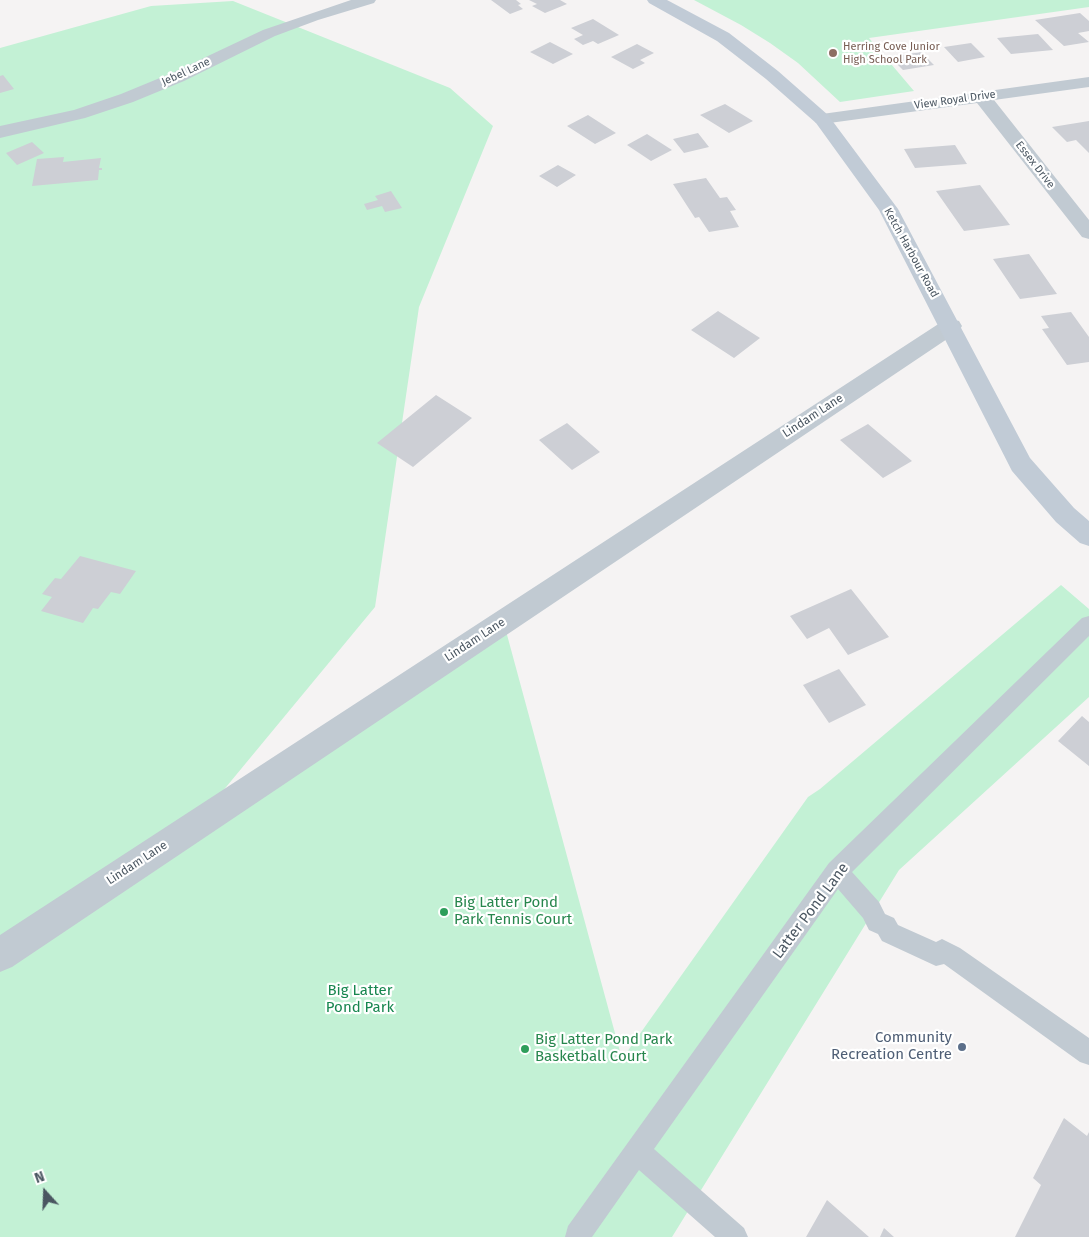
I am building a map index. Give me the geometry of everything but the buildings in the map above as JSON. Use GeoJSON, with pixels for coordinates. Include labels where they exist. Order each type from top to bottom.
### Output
{"type":"FeatureCollection","features":[{"type":"Feature","properties":{"kind":"main road","name":"Ketch Harbour Road"},"geometry":{"type":"LineString","coordinates":[[655,0],[723,37],[772,74],[822,119],[888,209],[951,326],[1021,464],[1065,515],[1089,536]]}},
{"type":"Feature","properties":{"kind":"street","name":"Jebel Lane"},"geometry":{"type":"LineString","coordinates":[[0,132],[79,114],[119,101],[178,77],[268,33],[368,0]]}},
{"type":"Feature","properties":{"kind":"street","name":"View Royal Drive"},"geometry":{"type":"LineString","coordinates":[[822,119],[1089,82]]}},
{"type":"Feature","properties":{"kind":"street","name":"Essex Drive"},"geometry":{"type":"LineString","coordinates":[[981,96],[1089,233]]}},
{"type":"Feature","properties":{"kind":"street","name":"Lindam Lane"},"geometry":{"type":"LineString","coordinates":[[0,954],[951,326]]}},
{"type":"Feature","properties":{"kind":"lane","name":"Latter Pond Lane"},"geometry":{"type":"LineString","coordinates":[[577,1236],[837,871],[1089,624]]}},
{"type":"Feature","properties":{"kind":"lane"},"geometry":{"type":"LineString","coordinates":[[837,871],[871,910],[878,922],[886,926],[890,933],[936,954],[942,951],[952,956],[1089,1053]]}},
{"type":"Feature","properties":{"kind":"lane"},"geometry":{"type":"LineString","coordinates":[[637,1151],[735,1237]]}},
{"type":"Feature","properties":{"kind":"green space","name":"Herring Cove Junior High School Park"},"geometry":{"type":"Polygon","coordinates":[[[694,0],[1089,0],[1089,7],[869,38],[914,91],[840,102],[798,63],[770,43],[694,0]]]}},
{"type":"Feature","properties":{"kind":"green space","name":"Big Latter Pond Park"},"geometry":{"type":"Polygon","coordinates":[[[233,1],[450,88],[493,126],[419,307],[375,607],[198,821],[503,620],[622,1059],[808,797],[820,789],[1061,585],[1089,609],[1089,697],[899,870],[672,1237],[0,1237],[0,48],[151,6],[233,1]]]}},
{"type":"Feature","properties":{"kind":"place","name":"Herring Cove Junior High School Park"},"geometry":{"type":"Point","coordinates":[833,53]}},
{"type":"Feature","properties":{"kind":"place","name":"Big Latter Pond Park Tennis Court"},"geometry":{"type":"Point","coordinates":[444,912]}},
{"type":"Feature","properties":{"kind":"place","name":"Community Recreation Centre"},"geometry":{"type":"Point","coordinates":[962,1047]}},
{"type":"Feature","properties":{"kind":"place","name":"Big Latter Pond Park Basketball Court"},"geometry":{"type":"Point","coordinates":[525,1049]}}]}
